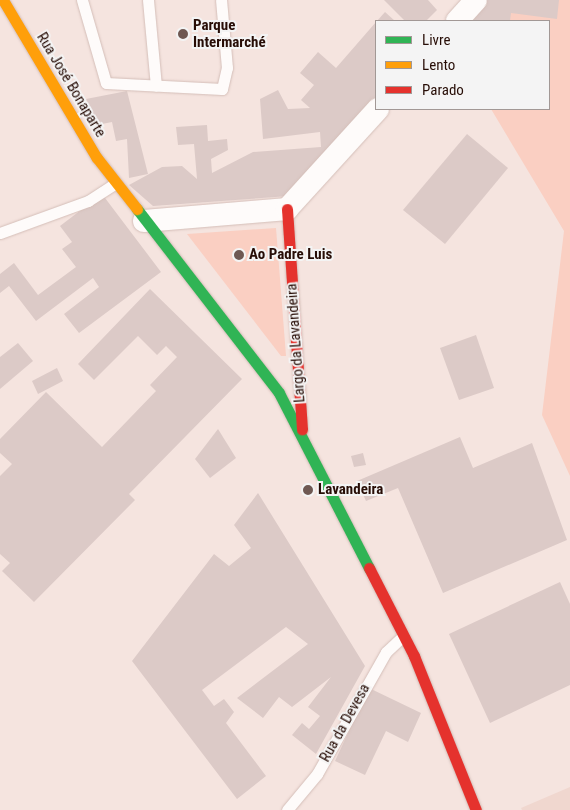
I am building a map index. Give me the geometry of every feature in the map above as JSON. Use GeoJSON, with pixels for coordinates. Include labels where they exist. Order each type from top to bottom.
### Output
{"type":"FeatureCollection","features":[{"type":"Feature","properties":{"kind":"main road","name":"Rua José Bonaparte"},"geometry":{"type":"LineString","coordinates":[[3,0],[116,183]]}},
{"type":"Feature","properties":{"kind":"main road","name":"Largo da Lavandeira"},"geometry":{"type":"LineString","coordinates":[[116,183],[256,360],[303,440],[403,636],[476,810]]}},
{"type":"Feature","properties":{"kind":"main road","name":"Largo da Lavandeira"},"geometry":{"type":"LineString","coordinates":[[287,209],[303,440]]}},
{"type":"Feature","properties":{"kind":"street"},"geometry":{"type":"LineString","coordinates":[[458,20],[476,0]]}},
{"type":"Feature","properties":{"kind":"street"},"geometry":{"type":"LineString","coordinates":[[144,220],[287,209],[377,110]]}},
{"type":"Feature","properties":{"kind":"lane"},"geometry":{"type":"LineString","coordinates":[[82,0],[106,83],[222,89],[227,68],[220,0]]}},
{"type":"Feature","properties":{"kind":"lane"},"geometry":{"type":"LineString","coordinates":[[148,0],[156,86]]}},
{"type":"Feature","properties":{"kind":"lane"},"geometry":{"type":"LineString","coordinates":[[0,233],[88,201],[116,183]]}},
{"type":"Feature","properties":{"kind":"lane","name":"Rua da Devesa"},"geometry":{"type":"LineString","coordinates":[[287,810],[317,774],[386,652],[403,636]]}},
{"type":"Feature","properties":{"kind":"shaded area"},"geometry":{"type":"Polygon","coordinates":[[[511,0],[570,0],[570,476],[542,415],[564,231],[492,110],[550,110],[550,20],[492,20],[511,0]]]}},
{"type":"Feature","properties":{"kind":"shaded area"},"geometry":{"type":"Polygon","coordinates":[[[276,228],[286,356],[281,356],[187,234],[276,228]]]}},
{"type":"Feature","properties":{"kind":"shaded area"},"geometry":{"type":"Polygon","coordinates":[[[570,787],[570,810],[522,810],[521,808],[570,787]]]}},
{"type":"Feature","properties":{"kind":"building"},"geometry":{"type":"Polygon","coordinates":[[[384,0],[428,0],[437,10],[427,20],[404,20],[384,0]]]}},
{"type":"Feature","properties":{"kind":"building"},"geometry":{"type":"Polygon","coordinates":[[[486,0],[559,0],[557,19],[511,13],[510,20],[468,20],[486,0]]]}},
{"type":"Feature","properties":{"kind":"building"},"geometry":{"type":"Polygon","coordinates":[[[385,12],[394,20],[378,20],[385,12]]]}},
{"type":"Feature","properties":{"kind":"building"},"geometry":{"type":"Polygon","coordinates":[[[375,23],[375,98],[289,196],[153,206],[129,185],[162,167],[182,166],[197,179],[194,144],[178,145],[176,127],[207,125],[208,141],[227,139],[228,150],[211,159],[212,173],[253,152],[321,147],[320,132],[263,139],[260,99],[278,90],[288,109],[310,108],[301,100],[314,85],[300,73],[318,52],[336,68],[375,23]]]}},
{"type":"Feature","properties":{"kind":"building"},"geometry":{"type":"Polygon","coordinates":[[[127,91],[148,174],[129,178],[127,139],[116,141],[112,122],[97,125],[86,99],[127,91]]]}},
{"type":"Feature","properties":{"kind":"building"},"geometry":{"type":"Polygon","coordinates":[[[467,134],[508,168],[445,244],[403,210],[467,134]]]}},
{"type":"Feature","properties":{"kind":"building"},"geometry":{"type":"Polygon","coordinates":[[[102,194],[161,272],[79,333],[64,314],[99,287],[93,278],[36,321],[9,286],[0,293],[0,274],[14,263],[38,295],[76,267],[62,249],[72,242],[60,226],[102,194]]]}},
{"type":"Feature","properties":{"kind":"building"},"geometry":{"type":"Polygon","coordinates":[[[150,289],[242,379],[129,494],[135,500],[34,602],[2,571],[10,563],[0,554],[0,476],[12,464],[0,453],[0,439],[46,392],[102,447],[156,391],[150,385],[177,357],[166,346],[157,355],[138,336],[94,380],[78,364],[150,289]]]}},
{"type":"Feature","properties":{"kind":"building"},"geometry":{"type":"Polygon","coordinates":[[[476,335],[494,388],[459,400],[440,348],[476,335]]]}},
{"type":"Feature","properties":{"kind":"building"},"geometry":{"type":"Polygon","coordinates":[[[18,343],[33,361],[0,389],[0,357],[18,343]]]}},
{"type":"Feature","properties":{"kind":"building"},"geometry":{"type":"Polygon","coordinates":[[[57,368],[63,381],[38,394],[32,381],[57,368]]]}},
{"type":"Feature","properties":{"kind":"building"},"geometry":{"type":"Polygon","coordinates":[[[218,429],[236,458],[210,478],[195,459],[218,429]]]}},
{"type":"Feature","properties":{"kind":"building"},"geometry":{"type":"Polygon","coordinates":[[[460,437],[473,468],[532,443],[567,540],[443,593],[398,488],[366,501],[357,481],[460,437]]]}},
{"type":"Feature","properties":{"kind":"building"},"geometry":{"type":"Polygon","coordinates":[[[363,453],[366,465],[354,467],[351,456],[363,453]]]}},
{"type":"Feature","properties":{"kind":"building"},"geometry":{"type":"Polygon","coordinates":[[[258,493],[365,666],[316,754],[292,735],[302,723],[309,729],[320,716],[308,707],[331,677],[292,707],[279,697],[263,718],[237,698],[308,644],[286,627],[202,690],[214,706],[224,699],[234,712],[226,723],[266,776],[237,799],[132,661],[214,554],[229,566],[251,548],[234,525],[258,493]]]}},
{"type":"Feature","properties":{"kind":"building"},"geometry":{"type":"Polygon","coordinates":[[[560,582],[570,604],[570,685],[490,723],[449,634],[560,582]]]}},
{"type":"Feature","properties":{"kind":"building"},"geometry":{"type":"Polygon","coordinates":[[[369,688],[421,713],[408,742],[386,731],[365,775],[335,761],[369,688]]]}},
{"type":"Feature","properties":{"kind":"traffic: fast"},"geometry":{"type":"LineString","coordinates":[[137,209],[279,393],[369,568]]}},
{"type":"Feature","properties":{"kind":"traffic: slow"},"geometry":{"type":"LineString","coordinates":[[3,0],[97,158],[137,209]]}},
{"type":"Feature","properties":{"kind":"traffic: jam"},"geometry":{"type":"LineString","coordinates":[[287,209],[302,429]]}},
{"type":"Feature","properties":{"kind":"traffic: jam"},"geometry":{"type":"LineString","coordinates":[[369,568],[414,656],[476,810]]}},
{"type":"Feature","properties":{"kind":"place","name":"Parque Intermarché"},"geometry":{"type":"Point","coordinates":[183,34]}},
{"type":"Feature","properties":{"kind":"place","name":"Ao Padre Luis"},"geometry":{"type":"Point","coordinates":[239,255]}},
{"type":"Feature","properties":{"kind":"place","name":"Lavandeira"},"geometry":{"type":"Point","coordinates":[308,490]}}]}
